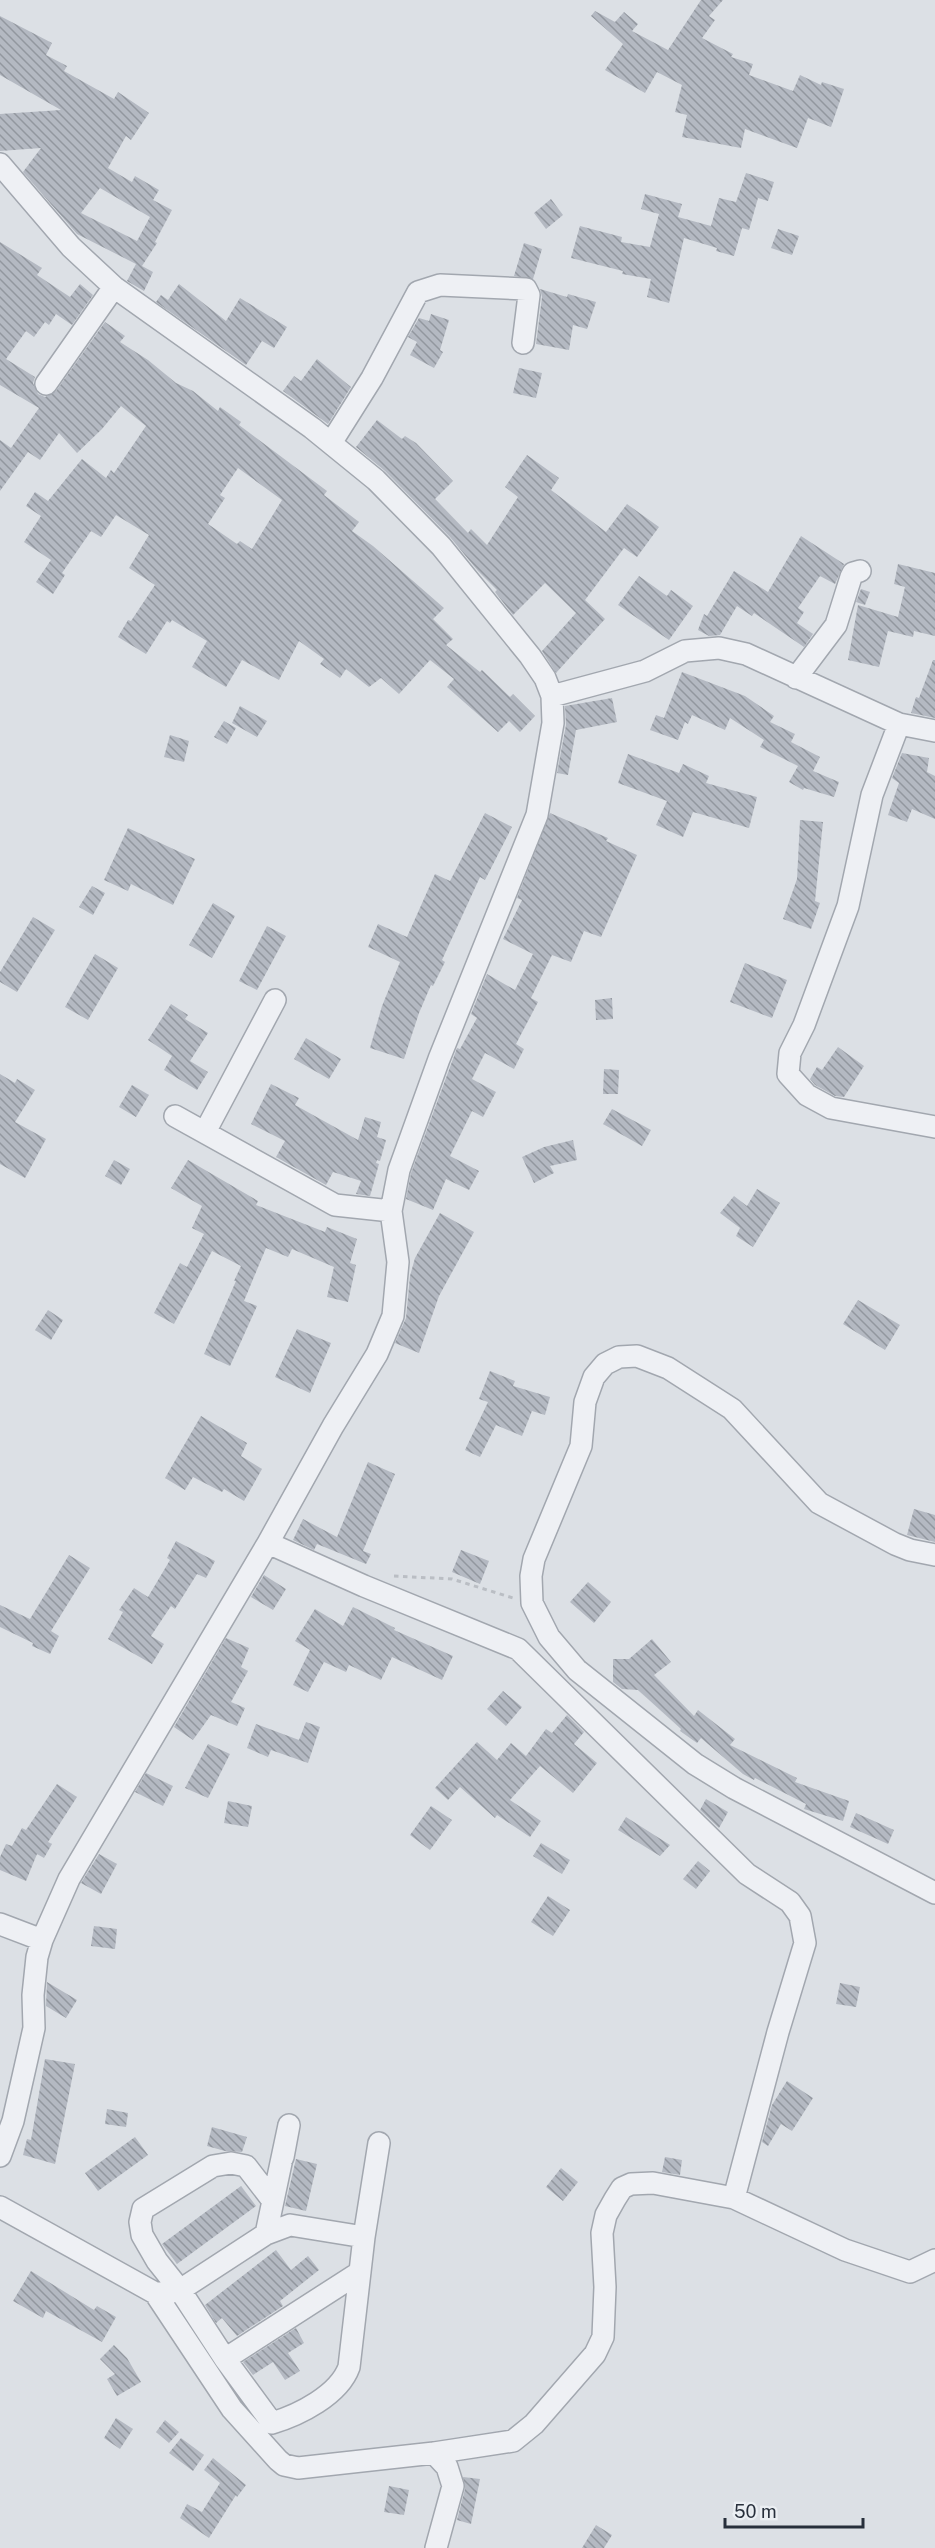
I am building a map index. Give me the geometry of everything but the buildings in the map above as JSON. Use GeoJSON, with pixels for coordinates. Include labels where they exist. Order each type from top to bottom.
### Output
{"type":"FeatureCollection","features":[{"type":"Feature","properties":{"kind":"street"},"geometry":{"type":"LineString","coordinates":[[0,164],[70,247],[114,286],[331,443],[376,480],[441,546],[530,656],[545,678],[552,696],[553,723],[537,815],[439,1059],[399,1170],[391,1211],[398,1262],[393,1316],[377,1354],[69,1879],[42,1940],[37,1957],[33,1995],[34,2028],[27,2068],[0,2156]]}},
{"type":"Feature","properties":{"kind":"street"},"geometry":{"type":"LineString","coordinates":[[331,443],[372,378],[418,292],[440,285],[526,288],[529,295],[523,343]]}},
{"type":"Feature","properties":{"kind":"street"},"geometry":{"type":"LineString","coordinates":[[46,384],[114,286]]}},
{"type":"Feature","properties":{"kind":"street"},"geometry":{"type":"LineString","coordinates":[[796,678],[836,625],[851,577],[853,573],[860,571]]}},
{"type":"Feature","properties":{"kind":"street"},"geometry":{"type":"LineString","coordinates":[[552,696],[645,671],[685,651],[719,648],[746,654],[899,724],[935,731]]}},
{"type":"Feature","properties":{"kind":"street"},"geometry":{"type":"LineString","coordinates":[[899,724],[872,795],[848,906],[804,1025],[790,1053],[789,1074],[807,1095],[831,1108],[935,1127]]}},
{"type":"Feature","properties":{"kind":"street"},"geometry":{"type":"LineString","coordinates":[[205,1132],[275,1000]]}},
{"type":"Feature","properties":{"kind":"street"},"geometry":{"type":"LineString","coordinates":[[176,1116],[335,1205],[391,1211]]}},
{"type":"Feature","properties":{"kind":"street"},"geometry":{"type":"LineString","coordinates":[[935,1555],[910,1550],[827,1508],[726,1405],[652,1360],[637,1356],[619,1357],[605,1364],[588,1389],[581,1446],[532,1567],[532,1603],[549,1637],[577,1670],[695,1764],[734,1788],[935,1893]]}},
{"type":"Feature","properties":{"kind":"street"},"geometry":{"type":"LineString","coordinates":[[268,1543],[364,1586],[518,1649],[747,1874],[790,1902],[800,1916],[805,1943],[778,2032],[734,2198]]}},
{"type":"Feature","properties":{"kind":"street"},"geometry":{"type":"LineString","coordinates":[[518,1649],[549,1637]]}},
{"type":"Feature","properties":{"kind":"street"},"geometry":{"type":"LineString","coordinates":[[0,1924],[42,1940]]}},
{"type":"Feature","properties":{"kind":"street"},"geometry":{"type":"LineString","coordinates":[[266,2234],[290,2125],[283,2157]]}},
{"type":"Feature","properties":{"kind":"street"},"geometry":{"type":"LineString","coordinates":[[273,2201],[246,2166],[222,2163],[213,2166],[143,2209],[140,2222],[142,2235],[157,2261],[180,2290],[270,2423],[329,2396],[345,2379],[349,2367],[364,2237],[379,2144]]}},
{"type":"Feature","properties":{"kind":"street"},"geometry":{"type":"LineString","coordinates":[[0,2207],[154,2293],[232,2409],[284,2465],[298,2468],[434,2453],[513,2441],[534,2424],[595,2355],[603,2337],[605,2287],[602,2233],[606,2215],[622,2188],[631,2184],[653,2183],[734,2198],[845,2250],[910,2272],[935,2260]]}},
{"type":"Feature","properties":{"kind":"street"},"geometry":{"type":"LineString","coordinates":[[154,2293],[180,2290],[266,2234],[290,2225],[364,2237]]}},
{"type":"Feature","properties":{"kind":"street"},"geometry":{"type":"LineString","coordinates":[[225,2359],[360,2272]]}},
{"type":"Feature","properties":{"kind":"street"},"geometry":{"type":"LineString","coordinates":[[434,2453],[447,2467],[453,2486],[435,2548]]}},
{"type":"Feature","properties":{"kind":"path"},"geometry":{"type":"LineString","coordinates":[[364,1586],[374,1580],[400,1574],[452,1579],[532,1603]]}}]}
